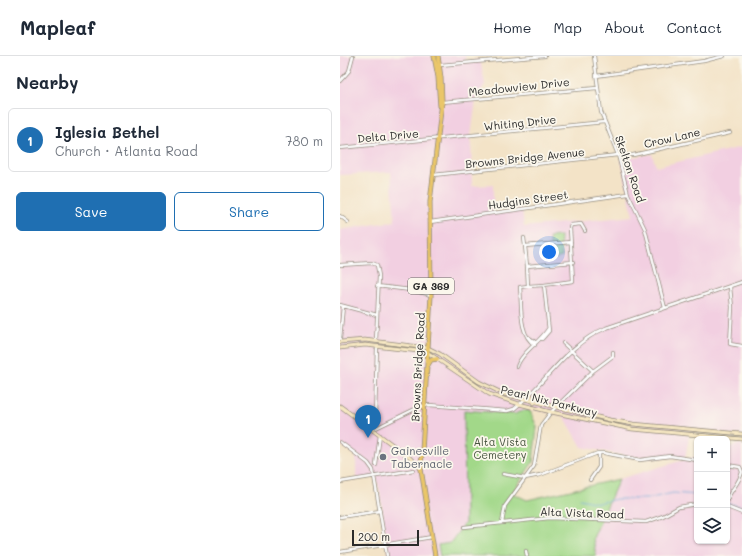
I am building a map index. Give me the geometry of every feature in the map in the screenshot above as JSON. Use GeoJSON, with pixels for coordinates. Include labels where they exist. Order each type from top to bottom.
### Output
{"type":"FeatureCollection","features":[{"type":"Feature","properties":{"kind":"main road","name":"Browns Bridge Road"},"geometry":{"type":"LineString","coordinates":[[434,56],[441,104]]}},
{"type":"Feature","properties":{"kind":"main road","name":"Browns Bridge Road"},"geometry":{"type":"LineString","coordinates":[[434,556],[421,469],[431,295],[430,222],[433,175],[441,104],[440,65],[438,56]]}},
{"type":"Feature","properties":{"kind":"main road","name":"Pearl Nix Parkway"},"geometry":{"type":"LineString","coordinates":[[340,342],[357,340],[376,341],[428,348],[440,354],[492,389],[534,403],[623,423],[742,434]]}},
{"type":"Feature","properties":{"kind":"main road","name":"Pearl Nix Parkway"},"geometry":{"type":"LineString","coordinates":[[340,348],[358,345],[427,352],[476,387],[492,395],[551,412],[632,429],[742,439]]}},
{"type":"Feature","properties":{"kind":"main road"},"geometry":{"type":"LineString","coordinates":[[427,366],[431,360],[437,359]]}},
{"type":"Feature","properties":{"kind":"main road"},"geometry":{"type":"LineString","coordinates":[[530,393],[534,403]]}},
{"type":"Feature","properties":{"kind":"main road"},"geometry":{"type":"LineString","coordinates":[[340,406],[421,469]]}},
{"type":"Feature","properties":{"kind":"street"},"geometry":{"type":"LineString","coordinates":[[340,81],[348,71],[353,56]]}},
{"type":"Feature","properties":{"kind":"street"},"geometry":{"type":"LineString","coordinates":[[479,56],[480,61]]}},
{"type":"Feature","properties":{"kind":"street"},"geometry":{"type":"LineString","coordinates":[[440,65],[545,56]]}},
{"type":"Feature","properties":{"kind":"street","name":"Skelton Road"},"geometry":{"type":"LineString","coordinates":[[594,56],[598,100],[604,122],[618,155],[628,194],[645,229],[666,308]]}},
{"type":"Feature","properties":{"kind":"street"},"geometry":{"type":"LineString","coordinates":[[596,76],[704,61],[724,56]]}},
{"type":"Feature","properties":{"kind":"street","name":"Meadowview Drive"},"geometry":{"type":"LineString","coordinates":[[441,104],[597,88]]}},
{"type":"Feature","properties":{"kind":"street","name":"Whiting Drive"},"geometry":{"type":"LineString","coordinates":[[438,139],[604,122]]}},
{"type":"Feature","properties":{"kind":"street","name":"Crow Lane"},"geometry":{"type":"LineString","coordinates":[[618,155],[633,155],[730,133]]}},
{"type":"Feature","properties":{"kind":"street","name":"Delta Drive"},"geometry":{"type":"LineString","coordinates":[[340,148],[438,139]]}},
{"type":"Feature","properties":{"kind":"street","name":"Browns Bridge Avenue"},"geometry":{"type":"LineString","coordinates":[[433,175],[618,155]]}},
{"type":"Feature","properties":{"kind":"street","name":"Hudgins Street"},"geometry":{"type":"LineString","coordinates":[[430,222],[628,194]]}},
{"type":"Feature","properties":{"kind":"street"},"geometry":{"type":"LineString","coordinates":[[340,216],[348,222]]}},
{"type":"Feature","properties":{"kind":"street"},"geometry":{"type":"LineString","coordinates":[[535,345],[524,330],[520,287],[573,281],[571,225],[581,224],[586,231]]}},
{"type":"Feature","properties":{"kind":"street"},"geometry":{"type":"LineString","coordinates":[[524,238],[528,286]]}},
{"type":"Feature","properties":{"kind":"street"},"geometry":{"type":"LineString","coordinates":[[525,246],[571,242]]}},
{"type":"Feature","properties":{"kind":"street"},"geometry":{"type":"LineString","coordinates":[[527,266],[573,262]]}},
{"type":"Feature","properties":{"kind":"street"},"geometry":{"type":"LineString","coordinates":[[340,265],[375,263],[378,269],[376,341]]}},
{"type":"Feature","properties":{"kind":"street"},"geometry":{"type":"LineString","coordinates":[[372,430],[424,406],[507,411],[514,409],[572,351],[584,340],[598,331],[742,282]]}},
{"type":"Feature","properties":{"kind":"street"},"geometry":{"type":"LineString","coordinates":[[517,367],[520,359],[545,335],[548,329],[544,285]]}},
{"type":"Feature","properties":{"kind":"street"},"geometry":{"type":"LineString","coordinates":[[377,286],[411,290],[431,295]]}},
{"type":"Feature","properties":{"kind":"street"},"geometry":{"type":"LineString","coordinates":[[730,287],[732,307],[730,344],[742,346]]}},
{"type":"Feature","properties":{"kind":"street"},"geometry":{"type":"LineString","coordinates":[[340,337],[342,305],[377,315]]}},
{"type":"Feature","properties":{"kind":"street"},"geometry":{"type":"LineString","coordinates":[[563,342],[593,371]]}},
{"type":"Feature","properties":{"kind":"street"},"geometry":{"type":"LineString","coordinates":[[372,430],[374,418],[377,346]]}},
{"type":"Feature","properties":{"kind":"street"},"geometry":{"type":"LineString","coordinates":[[502,524],[505,506],[536,461],[541,425],[551,412],[593,371],[614,356],[613,352]]}},
{"type":"Feature","properties":{"kind":"street"},"geometry":{"type":"LineString","coordinates":[[376,465],[380,436]]}},
{"type":"Feature","properties":{"kind":"street"},"geometry":{"type":"LineString","coordinates":[[340,442],[370,466],[374,476],[387,556]]}},
{"type":"Feature","properties":{"kind":"street"},"geometry":{"type":"LineString","coordinates":[[590,480],[599,467],[599,453]]}},
{"type":"Feature","properties":{"kind":"street"},"geometry":{"type":"LineString","coordinates":[[503,474],[525,478],[540,475],[599,453],[640,460],[670,456],[694,460]]}},
{"type":"Feature","properties":{"kind":"street"},"geometry":{"type":"LineString","coordinates":[[730,465],[740,467],[742,472],[738,483],[730,491]]}},
{"type":"Feature","properties":{"kind":"street"},"geometry":{"type":"LineString","coordinates":[[340,482],[386,473],[414,470]]}},
{"type":"Feature","properties":{"kind":"street","name":"Alta Vista Road"},"geometry":{"type":"LineString","coordinates":[[464,527],[550,518],[646,522],[663,516],[679,507],[694,504]]}},
{"type":"Feature","properties":{"kind":"street"},"geometry":{"type":"LineString","coordinates":[[730,508],[742,513]]}},
{"type":"Feature","properties":{"kind":"street"},"geometry":{"type":"LineString","coordinates":[[340,517],[380,511]]}},
{"type":"Feature","properties":{"kind":"street"},"geometry":{"type":"LineString","coordinates":[[340,552],[432,537]]}},
{"type":"Feature","properties":{"kind":"street"},"geometry":{"type":"LineString","coordinates":[[526,551],[527,556]]}},
{"type":"Feature","properties":{"kind":"shaded area"},"geometry":{"type":"Polygon","coordinates":[[[340,56],[465,56],[466,62],[480,59],[485,84],[476,99],[471,136],[472,186],[493,185],[493,213],[522,208],[524,227],[633,216],[621,159],[652,154],[656,167],[742,147],[742,437],[690,432],[685,458],[631,457],[582,447],[564,416],[532,409],[515,414],[464,410],[465,523],[450,543],[438,545],[440,556],[388,556],[380,492],[376,477],[356,479],[356,455],[340,444],[340,230],[395,221],[391,172],[340,175],[340,56]]]}},
{"type":"Feature","properties":{"kind":"shaded area"},"geometry":{"type":"Polygon","coordinates":[[[742,443],[742,556],[596,556],[593,539],[619,479],[694,457],[694,544],[730,544],[730,447],[742,443]]]}},
{"type":"Feature","properties":{"kind":"green space"},"geometry":{"type":"Polygon","coordinates":[[[560,236],[562,257],[552,259],[549,237],[560,236]]]}},
{"type":"Feature","properties":{"kind":"green space","name":"Alta Vista Cemetery"},"geometry":{"type":"Polygon","coordinates":[[[464,410],[515,414],[523,410],[530,411],[537,427],[533,462],[512,493],[527,500],[619,479],[593,538],[596,556],[440,556],[438,545],[450,543],[465,523],[464,410]]]}},
{"type":"Feature","properties":{"kind":"waterway"},"geometry":{"type":"LineString","coordinates":[[580,499],[598,503],[617,499],[647,499],[673,493],[694,495]]}},
{"type":"Feature","properties":{"kind":"waterway"},"geometry":{"type":"LineString","coordinates":[[730,504],[742,507]]}},
{"type":"Feature","properties":{"kind":"place","name":"Iglesia Bethel"},"geometry":{"type":"Point","coordinates":[368,438]}},
{"type":"Feature","properties":{"kind":"place","name":"Gainesville Tabernacle"},"geometry":{"type":"Point","coordinates":[383,457]}}]}
